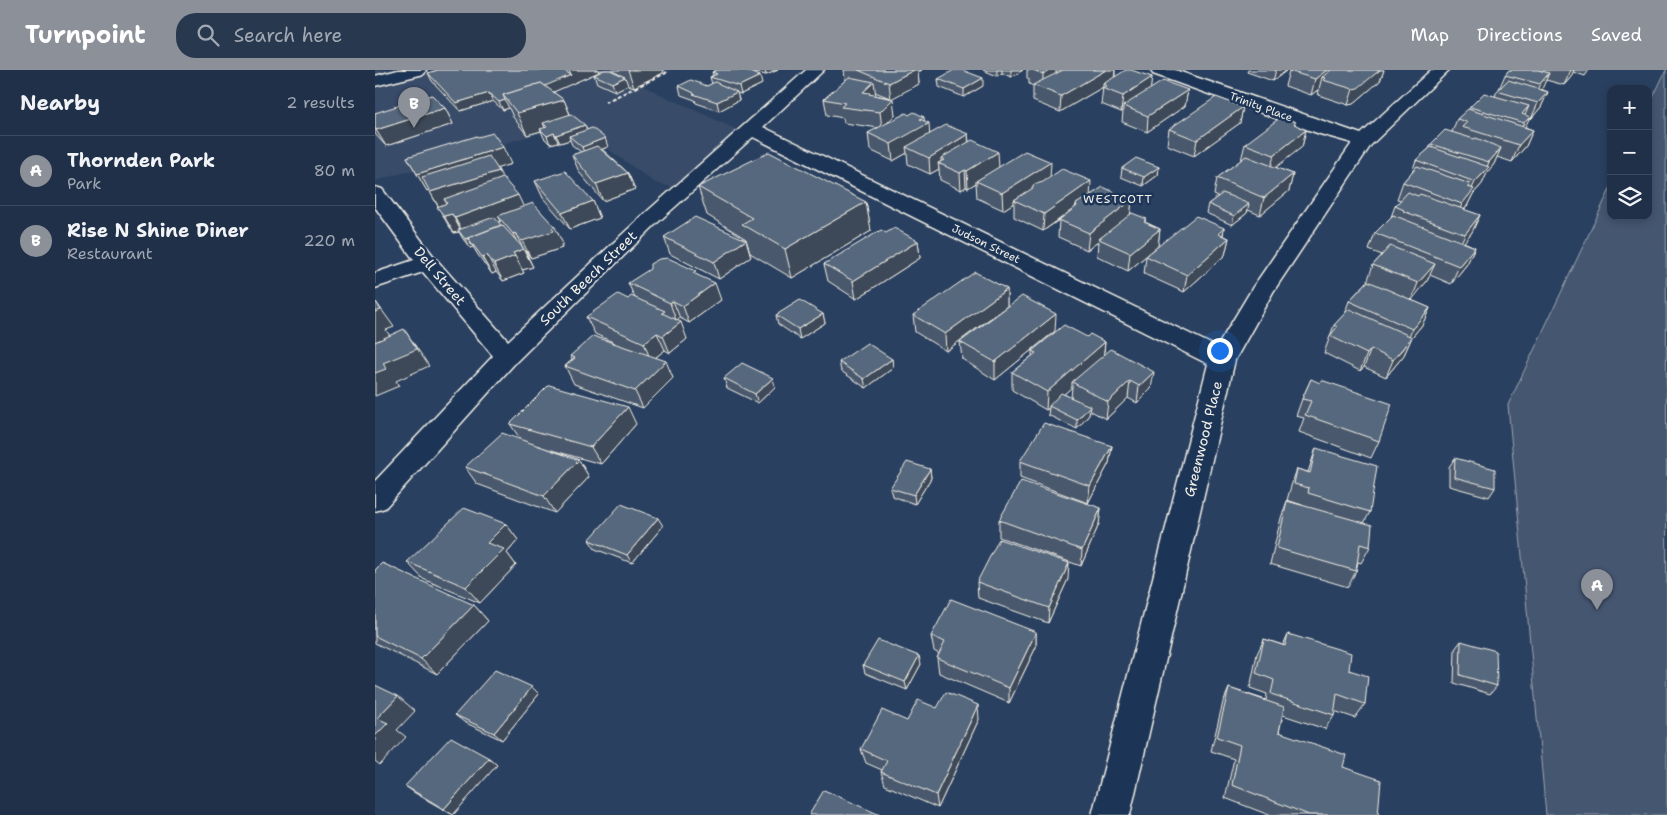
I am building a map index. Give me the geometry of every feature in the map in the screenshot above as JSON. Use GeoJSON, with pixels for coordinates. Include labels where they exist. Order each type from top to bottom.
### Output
{"type":"FeatureCollection","features":[{"type":"Feature","properties":{"kind":"street"},"geometry":{"type":"LineString","coordinates":[[375,81],[418,70]]}},
{"type":"Feature","properties":{"kind":"street","name":"South Beech Street"},"geometry":{"type":"LineString","coordinates":[[375,500],[507,356],[649,220],[815,70]]}},
{"type":"Feature","properties":{"kind":"street","name":"Trinity Place"},"geometry":{"type":"LineString","coordinates":[[1159,70],[1364,142]]}},
{"type":"Feature","properties":{"kind":"street","name":"Greenwood Place"},"geometry":{"type":"LineString","coordinates":[[1111,815],[1222,360],[1261,292],[1349,161],[1364,142],[1441,70]]}},
{"type":"Feature","properties":{"kind":"street","name":"Judson Street"},"geometry":{"type":"LineString","coordinates":[[750,128],[1222,360]]}},
{"type":"Feature","properties":{"kind":"street","name":"Dell Street"},"geometry":{"type":"LineString","coordinates":[[375,193],[427,263],[507,356]]}},
{"type":"Feature","properties":{"kind":"street"},"geometry":{"type":"LineString","coordinates":[[375,281],[427,263]]}},
{"type":"Feature","properties":{"kind":"path"},"geometry":{"type":"LineString","coordinates":[[605,102],[666,74],[667,70]]}},
{"type":"Feature","properties":{"kind":"shaded area"},"geometry":{"type":"Polygon","coordinates":[[[375,70],[670,70],[669,73],[643,86],[744,133],[682,189],[655,183],[608,149],[578,122],[375,181],[375,70]]]}},
{"type":"Feature","properties":{"kind":"shaded area"},"geometry":{"type":"Polygon","coordinates":[[[1666,70],[1667,815],[1546,815],[1508,405],[1607,195],[1607,220],[1652,220],[1652,100],[1666,70]]]}},
{"type":"Feature","properties":{"kind":"building"},"geometry":{"type":"Polygon","coordinates":[[[438,70],[563,70],[571,75],[545,86],[541,83],[503,95],[505,100],[499,102],[489,93],[456,103],[428,73],[438,70]]]}},
{"type":"Feature","properties":{"kind":"building"},"geometry":{"type":"Polygon","coordinates":[[[604,70],[610,70],[625,77],[612,83],[594,75],[604,70]]]}},
{"type":"Feature","properties":{"kind":"building"},"geometry":{"type":"Polygon","coordinates":[[[717,70],[745,70],[760,76],[739,86],[710,77],[717,74],[712,72],[717,70]]]}},
{"type":"Feature","properties":{"kind":"building"},"geometry":{"type":"Polygon","coordinates":[[[858,70],[914,70],[889,83],[858,70]]]}},
{"type":"Feature","properties":{"kind":"building"},"geometry":{"type":"Polygon","coordinates":[[[954,70],[962,70],[983,78],[964,89],[938,79],[954,70]]]}},
{"type":"Feature","properties":{"kind":"building"},"geometry":{"type":"Polygon","coordinates":[[[1033,70],[1049,70],[1043,74],[1033,70]]]}},
{"type":"Feature","properties":{"kind":"building"},"geometry":{"type":"Polygon","coordinates":[[[1063,70],[1106,70],[1061,96],[1033,85],[1063,70]]]}},
{"type":"Feature","properties":{"kind":"building"},"geometry":{"type":"Polygon","coordinates":[[[1126,70],[1152,77],[1123,96],[1102,88],[1107,86],[1103,84],[1126,70]]]}},
{"type":"Feature","properties":{"kind":"building"},"geometry":{"type":"Polygon","coordinates":[[[1289,70],[1327,70],[1315,79],[1289,70]]]}},
{"type":"Feature","properties":{"kind":"building"},"geometry":{"type":"Polygon","coordinates":[[[1331,70],[1380,70],[1358,88],[1353,89],[1323,80],[1325,78],[1322,77],[1331,70]]]}},
{"type":"Feature","properties":{"kind":"building"},"geometry":{"type":"Polygon","coordinates":[[[1509,70],[1538,70],[1549,73],[1540,84],[1505,75],[1509,70]]]}},
{"type":"Feature","properties":{"kind":"building"},"geometry":{"type":"Polygon","coordinates":[[[849,77],[874,82],[863,92],[893,99],[880,112],[841,107],[845,103],[824,99],[849,77]]]}},
{"type":"Feature","properties":{"kind":"building"},"geometry":{"type":"Polygon","coordinates":[[[691,80],[707,86],[715,82],[737,92],[717,102],[693,94],[679,86],[691,80]]]}},
{"type":"Feature","properties":{"kind":"building"},"geometry":{"type":"Polygon","coordinates":[[[1508,80],[1548,92],[1538,103],[1497,91],[1508,80]]]}},
{"type":"Feature","properties":{"kind":"building"},"geometry":{"type":"Polygon","coordinates":[[[1163,81],[1188,90],[1148,116],[1123,106],[1163,81]]]}},
{"type":"Feature","properties":{"kind":"building"},"geometry":{"type":"Polygon","coordinates":[[[541,83],[564,100],[517,113],[503,95],[541,83]]]}},
{"type":"Feature","properties":{"kind":"building"},"geometry":{"type":"Polygon","coordinates":[[[1484,93],[1529,106],[1522,114],[1530,117],[1524,123],[1470,107],[1484,93]]]}},
{"type":"Feature","properties":{"kind":"building"},"geometry":{"type":"Polygon","coordinates":[[[432,95],[445,108],[376,130],[375,113],[432,95]]]}},
{"type":"Feature","properties":{"kind":"building"},"geometry":{"type":"Polygon","coordinates":[[[1216,97],[1243,107],[1197,140],[1169,129],[1216,97]]]}},
{"type":"Feature","properties":{"kind":"building"},"geometry":{"type":"Polygon","coordinates":[[[1468,109],[1533,130],[1519,145],[1462,127],[1467,122],[1457,119],[1468,109]]]}},
{"type":"Feature","properties":{"kind":"building"},"geometry":{"type":"Polygon","coordinates":[[[914,112],[924,117],[920,119],[929,123],[891,144],[868,133],[906,113],[909,115],[914,112]]]}},
{"type":"Feature","properties":{"kind":"building"},"geometry":{"type":"Polygon","coordinates":[[[571,114],[585,125],[556,135],[554,133],[547,136],[540,129],[547,127],[543,123],[571,114]]]}},
{"type":"Feature","properties":{"kind":"building"},"geometry":{"type":"Polygon","coordinates":[[[1281,117],[1296,122],[1294,124],[1306,130],[1274,155],[1245,144],[1281,117]]]}},
{"type":"Feature","properties":{"kind":"building"},"geometry":{"type":"Polygon","coordinates":[[[946,125],[968,134],[929,158],[906,147],[946,125]]]}},
{"type":"Feature","properties":{"kind":"building"},"geometry":{"type":"Polygon","coordinates":[[[592,128],[605,138],[582,147],[569,136],[592,128]]]}},
{"type":"Feature","properties":{"kind":"building"},"geometry":{"type":"Polygon","coordinates":[[[1445,130],[1476,138],[1501,148],[1489,162],[1431,144],[1445,130]]]}},
{"type":"Feature","properties":{"kind":"building"},"geometry":{"type":"Polygon","coordinates":[[[493,133],[503,147],[417,174],[407,157],[477,136],[493,133]]]}},
{"type":"Feature","properties":{"kind":"building"},"geometry":{"type":"Polygon","coordinates":[[[972,140],[998,152],[967,171],[965,170],[960,173],[938,163],[944,160],[941,158],[972,140]]]}},
{"type":"Feature","properties":{"kind":"building"},"geometry":{"type":"Polygon","coordinates":[[[597,146],[628,173],[596,184],[572,155],[597,146]]]}},
{"type":"Feature","properties":{"kind":"building"},"geometry":{"type":"Polygon","coordinates":[[[1431,147],[1489,167],[1475,182],[1416,160],[1431,147]]]}},
{"type":"Feature","properties":{"kind":"building"},"geometry":{"type":"Polygon","coordinates":[[[1025,151],[1051,162],[1002,193],[976,181],[1025,151]]]}},
{"type":"Feature","properties":{"kind":"building"},"geometry":{"type":"Polygon","coordinates":[[[769,152],[866,202],[785,249],[742,224],[752,218],[698,187],[769,152]]]}},
{"type":"Feature","properties":{"kind":"building"},"geometry":{"type":"Polygon","coordinates":[[[489,156],[499,171],[430,192],[422,177],[489,156]]]}},
{"type":"Feature","properties":{"kind":"building"},"geometry":{"type":"Polygon","coordinates":[[[1246,156],[1293,174],[1264,198],[1217,178],[1246,156]]]}},
{"type":"Feature","properties":{"kind":"building"},"geometry":{"type":"Polygon","coordinates":[[[1136,158],[1159,167],[1144,177],[1122,168],[1136,158]]]}},
{"type":"Feature","properties":{"kind":"building"},"geometry":{"type":"Polygon","coordinates":[[[1417,166],[1470,184],[1468,187],[1474,189],[1462,204],[1403,182],[1417,166]]]}},
{"type":"Feature","properties":{"kind":"building"},"geometry":{"type":"Polygon","coordinates":[[[1062,169],[1091,181],[1044,214],[1014,200],[1033,188],[1033,185],[1043,182],[1062,169]]]}},
{"type":"Feature","properties":{"kind":"building"},"geometry":{"type":"Polygon","coordinates":[[[565,171],[593,201],[562,213],[535,181],[565,171]]]}},
{"type":"Feature","properties":{"kind":"building"},"geometry":{"type":"Polygon","coordinates":[[[503,178],[518,195],[455,218],[452,214],[444,216],[437,207],[447,203],[444,199],[503,178]]]}},
{"type":"Feature","properties":{"kind":"building"},"geometry":{"type":"Polygon","coordinates":[[[1103,187],[1132,200],[1089,233],[1059,220],[1077,206],[1076,204],[1103,187]]]}},
{"type":"Feature","properties":{"kind":"building"},"geometry":{"type":"Polygon","coordinates":[[[1408,192],[1418,196],[1420,194],[1480,215],[1465,234],[1403,211],[1395,206],[1408,192]]]}},
{"type":"Feature","properties":{"kind":"building"},"geometry":{"type":"Polygon","coordinates":[[[1223,193],[1249,204],[1234,216],[1208,204],[1223,193]]]}},
{"type":"Feature","properties":{"kind":"building"},"geometry":{"type":"Polygon","coordinates":[[[533,203],[555,227],[552,228],[554,231],[522,241],[515,233],[513,234],[498,216],[533,203]]]}},
{"type":"Feature","properties":{"kind":"building"},"geometry":{"type":"Polygon","coordinates":[[[1132,213],[1147,219],[1144,222],[1160,229],[1130,253],[1099,239],[1132,213]]]}},
{"type":"Feature","properties":{"kind":"building"},"geometry":{"type":"Polygon","coordinates":[[[1393,215],[1475,247],[1459,266],[1375,233],[1393,215]]]}},
{"type":"Feature","properties":{"kind":"building"},"geometry":{"type":"Polygon","coordinates":[[[1196,216],[1224,228],[1218,234],[1229,238],[1187,275],[1146,256],[1196,216]]]}},
{"type":"Feature","properties":{"kind":"building"},"geometry":{"type":"Polygon","coordinates":[[[494,217],[501,225],[465,239],[458,230],[494,217]]]}},
{"type":"Feature","properties":{"kind":"building"},"geometry":{"type":"Polygon","coordinates":[[[695,217],[746,240],[714,262],[664,237],[695,217]]]}},
{"type":"Feature","properties":{"kind":"building"},"geometry":{"type":"Polygon","coordinates":[[[502,225],[524,249],[513,253],[515,256],[494,264],[487,255],[482,257],[468,238],[502,225]]]}},
{"type":"Feature","properties":{"kind":"building"},"geometry":{"type":"Polygon","coordinates":[[[894,228],[918,241],[853,281],[824,264],[881,230],[886,233],[894,228]]]}},
{"type":"Feature","properties":{"kind":"building"},"geometry":{"type":"Polygon","coordinates":[[[1390,246],[1435,264],[1418,283],[1373,265],[1390,246]]]}},
{"type":"Feature","properties":{"kind":"building"},"geometry":{"type":"Polygon","coordinates":[[[668,258],[696,271],[693,273],[715,283],[683,306],[673,301],[670,303],[628,283],[650,269],[650,264],[659,259],[668,258]]]}},
{"type":"Feature","properties":{"kind":"building"},"geometry":{"type":"Polygon","coordinates":[[[975,272],[1007,289],[945,334],[913,315],[975,272]]]}},
{"type":"Feature","properties":{"kind":"building"},"geometry":{"type":"Polygon","coordinates":[[[1368,281],[1430,308],[1412,329],[1349,301],[1368,281]]]}},
{"type":"Feature","properties":{"kind":"building"},"geometry":{"type":"Polygon","coordinates":[[[618,294],[628,299],[631,296],[665,311],[662,313],[681,322],[663,336],[657,333],[644,343],[586,317],[618,294]]]}},
{"type":"Feature","properties":{"kind":"building"},"geometry":{"type":"Polygon","coordinates":[[[1022,296],[1056,314],[995,362],[960,342],[1022,296]]]}},
{"type":"Feature","properties":{"kind":"building"},"geometry":{"type":"Polygon","coordinates":[[[800,300],[823,314],[798,329],[776,315],[800,300]]]}},
{"type":"Feature","properties":{"kind":"building"},"geometry":{"type":"Polygon","coordinates":[[[375,303],[381,310],[375,312],[375,303]]]}},
{"type":"Feature","properties":{"kind":"building"},"geometry":{"type":"Polygon","coordinates":[[[1349,309],[1412,337],[1393,360],[1371,349],[1367,354],[1330,336],[1337,327],[1334,325],[1349,309]]]}},
{"type":"Feature","properties":{"kind":"building"},"geometry":{"type":"Polygon","coordinates":[[[1064,325],[1087,337],[1090,334],[1105,342],[1047,392],[1012,372],[1036,353],[1032,351],[1064,325]]]}},
{"type":"Feature","properties":{"kind":"building"},"geometry":{"type":"Polygon","coordinates":[[[404,329],[417,349],[383,363],[386,369],[375,373],[375,342],[404,329]]]}},
{"type":"Feature","properties":{"kind":"building"},"geometry":{"type":"Polygon","coordinates":[[[593,336],[666,361],[635,391],[565,366],[575,358],[570,356],[593,336]]]}},
{"type":"Feature","properties":{"kind":"building"},"geometry":{"type":"Polygon","coordinates":[[[867,343],[892,359],[864,379],[839,362],[867,343]]]}},
{"type":"Feature","properties":{"kind":"building"},"geometry":{"type":"Polygon","coordinates":[[[1111,349],[1154,372],[1139,386],[1130,381],[1108,402],[1072,382],[1111,349]]]}},
{"type":"Feature","properties":{"kind":"building"},"geometry":{"type":"Polygon","coordinates":[[[742,363],[773,378],[755,394],[724,378],[742,363]]]}},
{"type":"Feature","properties":{"kind":"building"},"geometry":{"type":"Polygon","coordinates":[[[1311,379],[1320,383],[1321,380],[1392,404],[1379,441],[1305,415],[1311,401],[1302,399],[1311,379]]]}},
{"type":"Feature","properties":{"kind":"building"},"geometry":{"type":"Polygon","coordinates":[[[549,385],[628,407],[591,447],[510,424],[549,385]]]}},
{"type":"Feature","properties":{"kind":"building"},"geometry":{"type":"Polygon","coordinates":[[[1061,393],[1090,406],[1077,420],[1049,406],[1061,393]]]}},
{"type":"Feature","properties":{"kind":"building"},"geometry":{"type":"Polygon","coordinates":[[[1044,423],[1112,446],[1090,486],[1020,461],[1044,423]]]}},
{"type":"Feature","properties":{"kind":"building"},"geometry":{"type":"Polygon","coordinates":[[[502,433],[579,460],[544,496],[465,467],[502,433]]]}},
{"type":"Feature","properties":{"kind":"building"},"geometry":{"type":"Polygon","coordinates":[[[1316,448],[1377,466],[1370,512],[1308,493],[1309,488],[1294,484],[1297,469],[1310,473],[1316,448]]]}},
{"type":"Feature","properties":{"kind":"building"},"geometry":{"type":"Polygon","coordinates":[[[1455,458],[1495,469],[1495,488],[1454,477],[1455,458]]]}},
{"type":"Feature","properties":{"kind":"building"},"geometry":{"type":"Polygon","coordinates":[[[907,462],[930,469],[914,495],[890,488],[907,462]]]}},
{"type":"Feature","properties":{"kind":"building"},"geometry":{"type":"Polygon","coordinates":[[[1021,481],[1101,508],[1082,550],[999,520],[1021,481]]]}},
{"type":"Feature","properties":{"kind":"building"},"geometry":{"type":"Polygon","coordinates":[[[1287,501],[1372,525],[1370,547],[1360,544],[1356,571],[1277,548],[1287,501]]]}},
{"type":"Feature","properties":{"kind":"building"},"geometry":{"type":"Polygon","coordinates":[[[621,504],[658,518],[627,555],[589,540],[621,504]]]}},
{"type":"Feature","properties":{"kind":"building"},"geometry":{"type":"Polygon","coordinates":[[[464,508],[506,524],[487,543],[504,549],[466,587],[407,562],[464,508]]]}},
{"type":"Feature","properties":{"kind":"building"},"geometry":{"type":"Polygon","coordinates":[[[999,539],[1069,563],[1049,608],[977,582],[999,539]]]}},
{"type":"Feature","properties":{"kind":"building"},"geometry":{"type":"Polygon","coordinates":[[[382,563],[474,605],[421,659],[375,636],[375,570],[382,563]]]}},
{"type":"Feature","properties":{"kind":"building"},"geometry":{"type":"Polygon","coordinates":[[[951,599],[1036,632],[1009,688],[937,658],[945,642],[931,636],[951,599]]]}},
{"type":"Feature","properties":{"kind":"building"},"geometry":{"type":"Polygon","coordinates":[[[1288,634],[1351,653],[1349,670],[1368,676],[1365,704],[1337,694],[1334,715],[1271,694],[1274,680],[1256,673],[1264,639],[1285,646],[1288,634]]]}},
{"type":"Feature","properties":{"kind":"building"},"geometry":{"type":"Polygon","coordinates":[[[878,640],[919,656],[905,682],[863,665],[878,640]]]}},
{"type":"Feature","properties":{"kind":"building"},"geometry":{"type":"Polygon","coordinates":[[[1461,641],[1496,651],[1497,686],[1460,675],[1461,641]]]}},
{"type":"Feature","properties":{"kind":"building"},"geometry":{"type":"Polygon","coordinates":[[[495,670],[532,687],[494,733],[455,715],[495,670]]]}},
{"type":"Feature","properties":{"kind":"building"},"geometry":{"type":"Polygon","coordinates":[[[375,685],[398,696],[377,718],[388,723],[375,736],[375,685]]]}},
{"type":"Feature","properties":{"kind":"building"},"geometry":{"type":"Polygon","coordinates":[[[1229,688],[1284,707],[1279,732],[1346,755],[1343,767],[1381,780],[1378,815],[1309,815],[1232,785],[1240,745],[1217,737],[1229,688]]]}},
{"type":"Feature","properties":{"kind":"building"},"geometry":{"type":"Polygon","coordinates":[[[946,692],[978,705],[936,795],[881,772],[887,761],[861,749],[882,710],[907,721],[918,700],[937,708],[946,692]]]}},
{"type":"Feature","properties":{"kind":"building"},"geometry":{"type":"Polygon","coordinates":[[[451,737],[489,758],[444,809],[405,786],[451,737]]]}},
{"type":"Feature","properties":{"kind":"building"},"geometry":{"type":"Polygon","coordinates":[[[824,790],[880,815],[809,815],[824,790]]]}},
{"type":"Feature","properties":{"kind":"place","name":"Rise N Shine Diner"},"geometry":{"type":"Point","coordinates":[414,128]}},
{"type":"Feature","properties":{"kind":"place","name":"Thornden Park"},"geometry":{"type":"Point","coordinates":[1597,610]}},
{"type":"Feature","properties":{"kind":"district","name":"WESTCOTT"},"geometry":{"type":"Point","coordinates":[1118,199]}}]}
